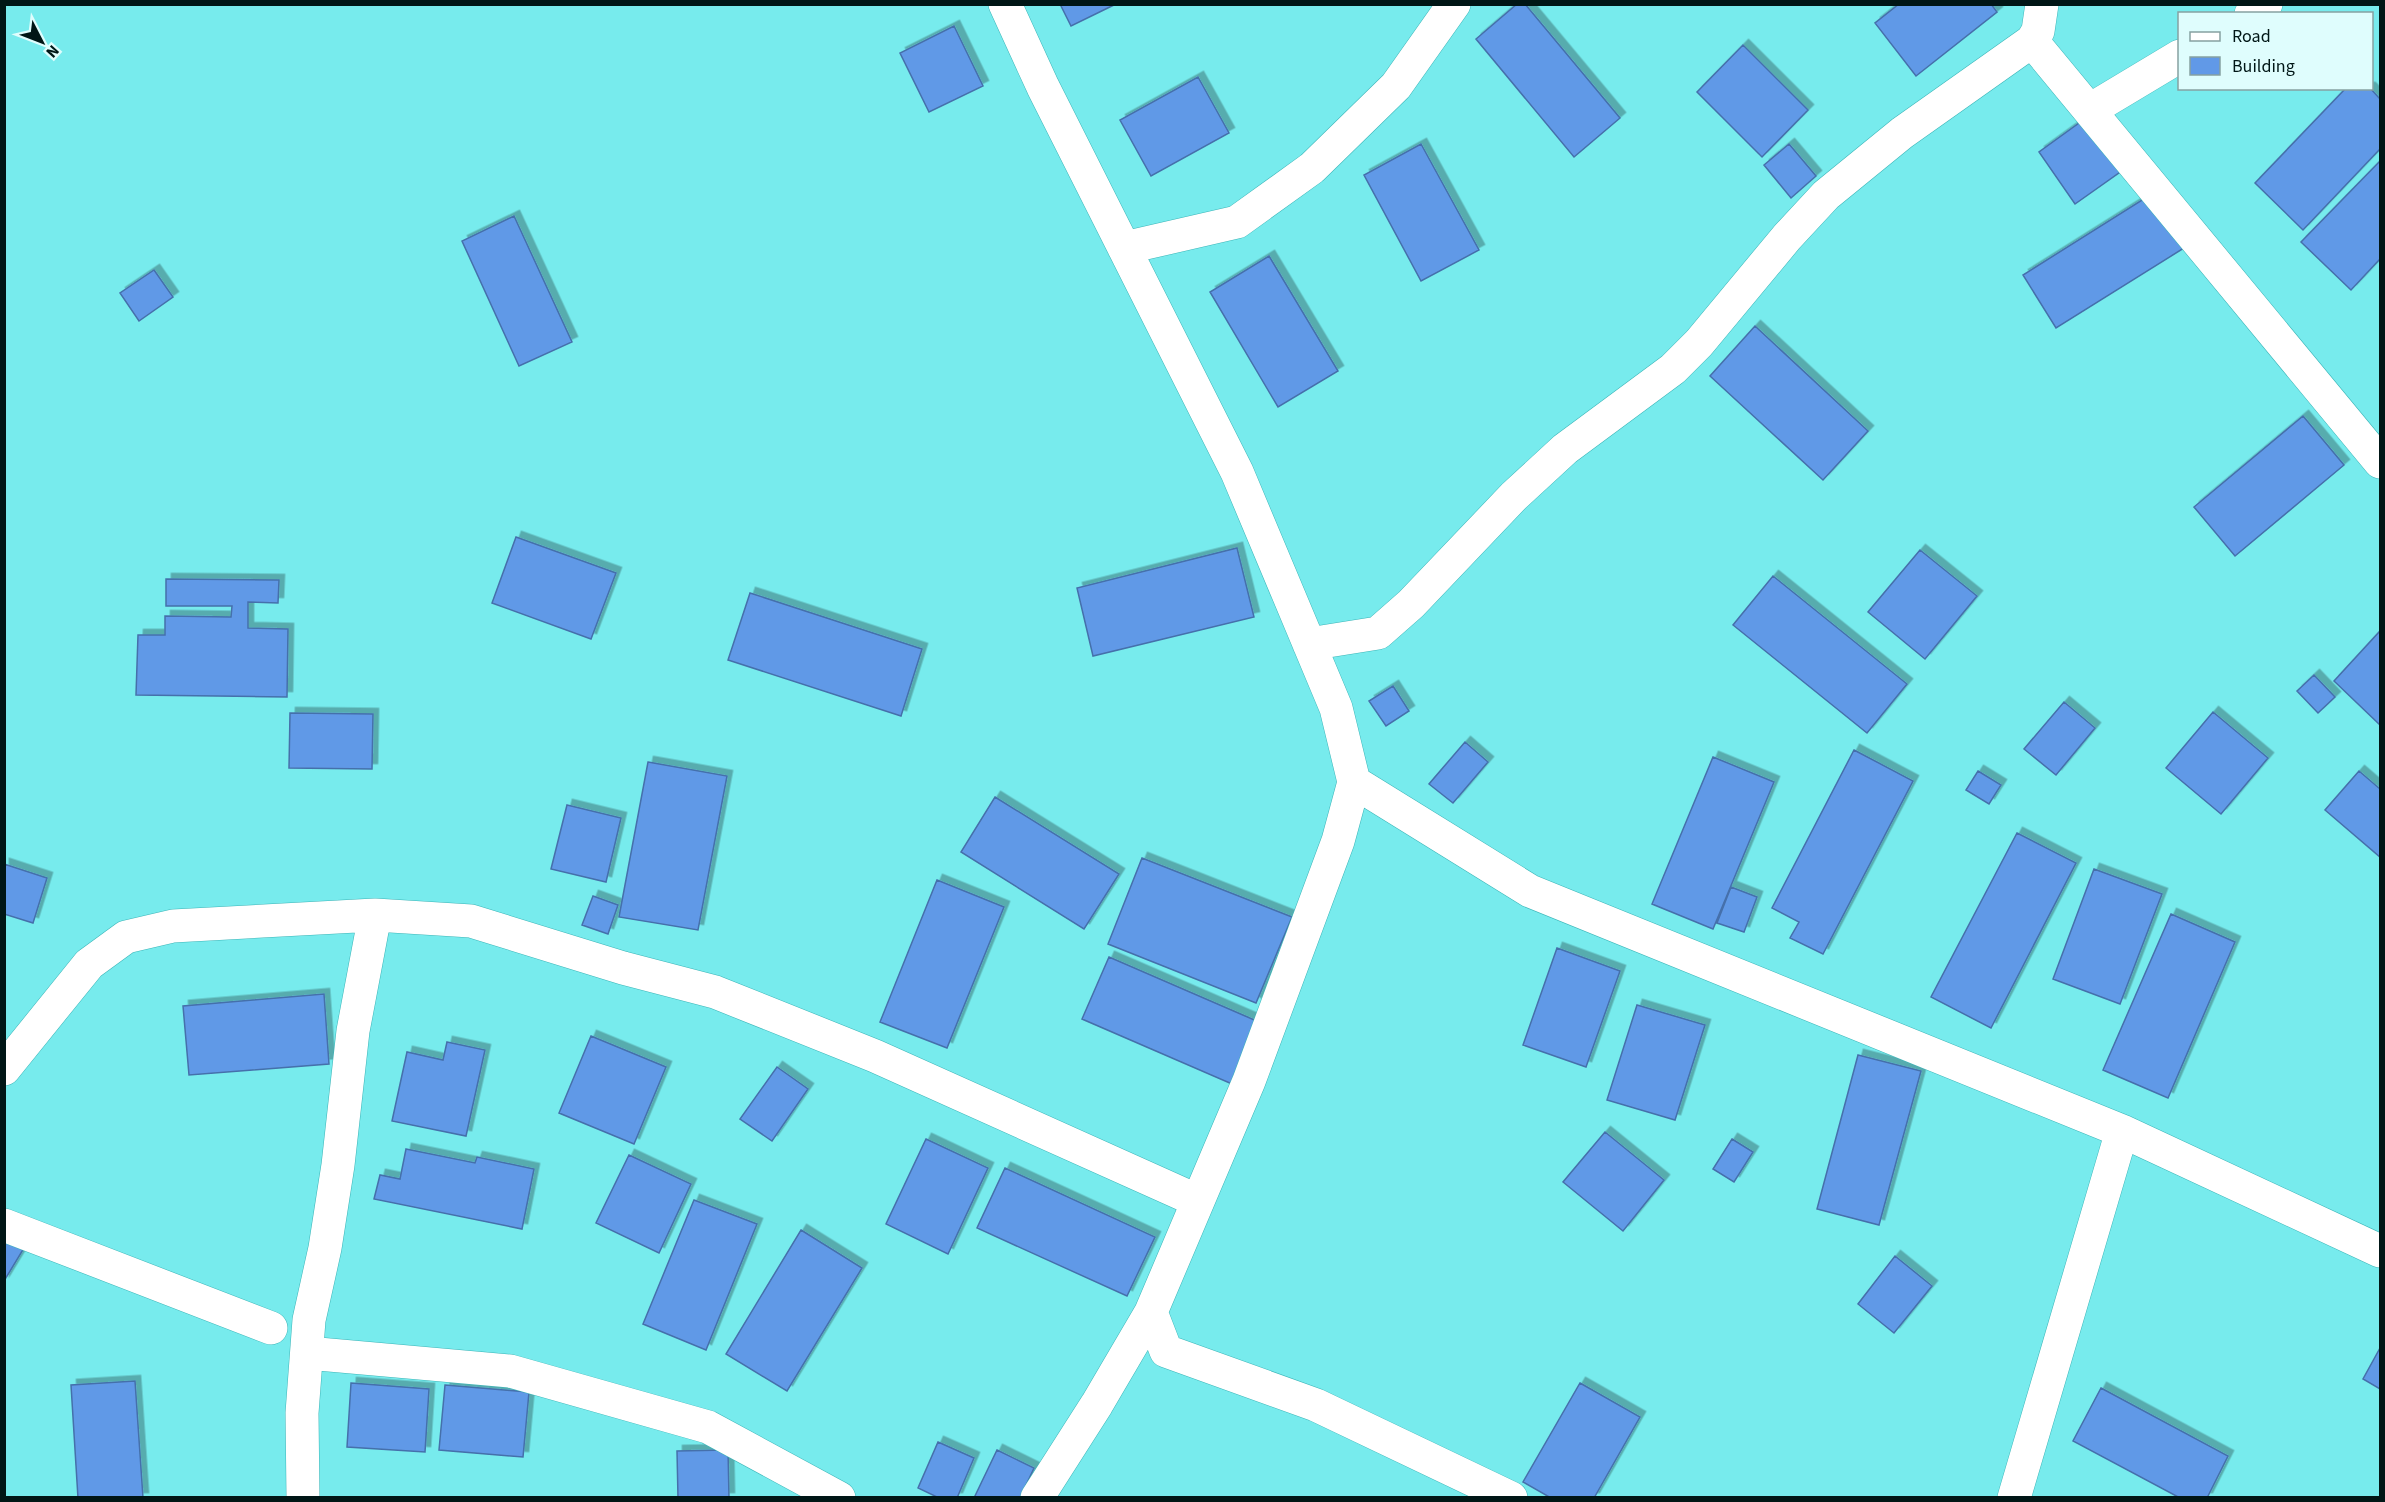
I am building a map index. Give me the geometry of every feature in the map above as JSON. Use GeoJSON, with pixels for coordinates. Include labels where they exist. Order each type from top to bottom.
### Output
{"type":"FeatureCollection","features":[{"type":"Feature","properties":{"kind":"street"},"geometry":{"type":"LineString","coordinates":[[1005,4],[1043,87],[1237,472],[1336,708],[1354,782],[1338,841],[1249,1081],[1151,1312],[1097,1404],[1037,1497]]}},
{"type":"Feature","properties":{"kind":"street"},"geometry":{"type":"LineString","coordinates":[[1124,248],[1237,222],[1312,168],[1396,86],[1454,4]]}},
{"type":"Feature","properties":{"kind":"street"},"geometry":{"type":"LineString","coordinates":[[1309,644],[1378,633],[1411,604],[1514,496],[1565,449],[1654,385],[1679,363],[1826,195],[1902,133],[2032,41],[2038,31],[2042,4]]}},
{"type":"Feature","properties":{"kind":"street"},"geometry":{"type":"LineString","coordinates":[[2032,41],[2380,462]]}},
{"type":"Feature","properties":{"kind":"street"},"geometry":{"type":"LineString","coordinates":[[2090,110],[2178,57]]}},
{"type":"Feature","properties":{"kind":"street"},"geometry":{"type":"LineString","coordinates":[[1354,782],[1530,891],[2122,1131],[2380,1251]]}},
{"type":"Feature","properties":{"kind":"street"},"geometry":{"type":"LineString","coordinates":[[4,1069],[89,964],[126,937],[173,926],[375,915],[471,921],[623,968],[715,992],[875,1056],[1198,1201]]}},
{"type":"Feature","properties":{"kind":"street"},"geometry":{"type":"LineString","coordinates":[[303,1497],[302,1413],[309,1320],[325,1248],[338,1165],[352,1031],[375,915]]}},
{"type":"Feature","properties":{"kind":"street"},"geometry":{"type":"LineString","coordinates":[[2014,1497],[2122,1131]]}},
{"type":"Feature","properties":{"kind":"street"},"geometry":{"type":"LineString","coordinates":[[4,1225],[271,1328]]}},
{"type":"Feature","properties":{"kind":"street"},"geometry":{"type":"LineString","coordinates":[[1151,1312],[1166,1351],[1316,1405],[1511,1497]]}},
{"type":"Feature","properties":{"kind":"street"},"geometry":{"type":"LineString","coordinates":[[307,1353],[510,1371],[708,1427],[839,1497]]}},
{"type":"Feature","properties":{"kind":"building"},"geometry":{"type":"Polygon","coordinates":[[[1060,4],[1116,4],[1071,26],[1060,4]]]}},
{"type":"Feature","properties":{"kind":"building"},"geometry":{"type":"Polygon","coordinates":[[[1517,4],[1525,4],[1620,118],[1574,157],[1476,39],[1517,4]]]}},
{"type":"Feature","properties":{"kind":"building"},"geometry":{"type":"Polygon","coordinates":[[[1899,4],[1991,4],[1997,12],[1916,76],[1875,23],[1899,4]]]}},
{"type":"Feature","properties":{"kind":"building"},"geometry":{"type":"Polygon","coordinates":[[[954,26],[983,86],[929,112],[900,53],[954,26]]]}},
{"type":"Feature","properties":{"kind":"building"},"geometry":{"type":"Polygon","coordinates":[[[1743,45],[1808,110],[1762,157],[1697,92],[1743,45]]]}},
{"type":"Feature","properties":{"kind":"building"},"geometry":{"type":"Polygon","coordinates":[[[1198,77],[1229,133],[1151,176],[1120,120],[1198,77]]]}},
{"type":"Feature","properties":{"kind":"building"},"geometry":{"type":"Polygon","coordinates":[[[2344,90],[2372,90],[2380,99],[2380,149],[2303,230],[2255,183],[2344,90]]]}},
{"type":"Feature","properties":{"kind":"building"},"geometry":{"type":"Polygon","coordinates":[[[2086,118],[2123,170],[2075,204],[2039,152],[2086,118]]]}},
{"type":"Feature","properties":{"kind":"building"},"geometry":{"type":"Polygon","coordinates":[[[1421,144],[1479,250],[1421,281],[1364,175],[1421,144]]]}},
{"type":"Feature","properties":{"kind":"building"},"geometry":{"type":"Polygon","coordinates":[[[1789,144],[1816,176],[1791,198],[1764,165],[1789,144]]]}},
{"type":"Feature","properties":{"kind":"building"},"geometry":{"type":"Polygon","coordinates":[[[2380,161],[2380,259],[2351,290],[2301,242],[2380,161]]]}},
{"type":"Feature","properties":{"kind":"building"},"geometry":{"type":"Polygon","coordinates":[[[2150,195],[2184,248],[2056,328],[2023,275],[2150,195]]]}},
{"type":"Feature","properties":{"kind":"building"},"geometry":{"type":"Polygon","coordinates":[[[514,216],[572,342],[519,366],[462,241],[514,216]]]}},
{"type":"Feature","properties":{"kind":"building"},"geometry":{"type":"Polygon","coordinates":[[[1269,256],[1338,371],[1278,407],[1210,292],[1269,256]]]}},
{"type":"Feature","properties":{"kind":"building"},"geometry":{"type":"Polygon","coordinates":[[[154,270],[173,297],[139,321],[120,293],[154,270]]]}},
{"type":"Feature","properties":{"kind":"building"},"geometry":{"type":"Polygon","coordinates":[[[1755,326],[1868,431],[1823,480],[1710,376],[1755,326]]]}},
{"type":"Feature","properties":{"kind":"building"},"geometry":{"type":"Polygon","coordinates":[[[2303,416],[2344,465],[2235,556],[2194,507],[2303,416]]]}},
{"type":"Feature","properties":{"kind":"building"},"geometry":{"type":"Polygon","coordinates":[[[516,537],[616,573],[591,639],[492,603],[516,537]]]}},
{"type":"Feature","properties":{"kind":"building"},"geometry":{"type":"Polygon","coordinates":[[[1237,548],[1254,617],[1093,656],[1077,588],[1237,548]]]}},
{"type":"Feature","properties":{"kind":"building"},"geometry":{"type":"Polygon","coordinates":[[[1920,550],[1977,596],[1925,659],[1868,612],[1920,550]]]}},
{"type":"Feature","properties":{"kind":"building"},"geometry":{"type":"Polygon","coordinates":[[[1773,576],[1907,684],[1867,733],[1733,625],[1773,576]]]}},
{"type":"Feature","properties":{"kind":"building"},"geometry":{"type":"Polygon","coordinates":[[[166,579],[279,580],[278,603],[248,602],[248,628],[288,629],[287,697],[136,695],[138,635],[165,635],[165,616],[231,617],[232,606],[166,606],[166,579]]]}},
{"type":"Feature","properties":{"kind":"building"},"geometry":{"type":"Polygon","coordinates":[[[750,593],[922,649],[901,716],[728,660],[750,593]]]}},
{"type":"Feature","properties":{"kind":"building"},"geometry":{"type":"Polygon","coordinates":[[[2380,631],[2380,725],[2334,681],[2380,631]]]}},
{"type":"Feature","properties":{"kind":"building"},"geometry":{"type":"Polygon","coordinates":[[[2314,675],[2335,697],[2318,713],[2297,691],[2314,675]]]}},
{"type":"Feature","properties":{"kind":"building"},"geometry":{"type":"Polygon","coordinates":[[[1393,686],[1409,711],[1386,726],[1369,701],[1393,686]]]}},
{"type":"Feature","properties":{"kind":"building"},"geometry":{"type":"Polygon","coordinates":[[[2064,702],[2095,728],[2056,775],[2024,749],[2064,702]]]}},
{"type":"Feature","properties":{"kind":"building"},"geometry":{"type":"Polygon","coordinates":[[[2213,712],[2268,758],[2221,814],[2166,768],[2213,712]]]}},
{"type":"Feature","properties":{"kind":"building"},"geometry":{"type":"Polygon","coordinates":[[[290,713],[373,714],[372,769],[289,768],[290,713]]]}},
{"type":"Feature","properties":{"kind":"building"},"geometry":{"type":"Polygon","coordinates":[[[1465,742],[1488,762],[1453,803],[1429,784],[1465,742]]]}},
{"type":"Feature","properties":{"kind":"building"},"geometry":{"type":"Polygon","coordinates":[[[1854,750],[1913,781],[1823,954],[1790,938],[1799,922],[1772,908],[1854,750]]]}},
{"type":"Feature","properties":{"kind":"building"},"geometry":{"type":"Polygon","coordinates":[[[1713,757],[1774,782],[1713,929],[1652,904],[1713,757]]]}},
{"type":"Feature","properties":{"kind":"building"},"geometry":{"type":"Polygon","coordinates":[[[648,762],[727,776],[698,930],[619,917],[648,762]]]}},
{"type":"Feature","properties":{"kind":"building"},"geometry":{"type":"Polygon","coordinates":[[[1978,771],[2001,785],[1989,804],[1966,790],[1978,771]]]}},
{"type":"Feature","properties":{"kind":"building"},"geometry":{"type":"Polygon","coordinates":[[[2359,771],[2380,789],[2380,857],[2325,810],[2359,771]]]}},
{"type":"Feature","properties":{"kind":"building"},"geometry":{"type":"Polygon","coordinates":[[[995,797],[1119,874],[1084,929],[961,852],[995,797]]]}},
{"type":"Feature","properties":{"kind":"building"},"geometry":{"type":"Polygon","coordinates":[[[567,805],[621,818],[606,882],[551,869],[567,805]]]}},
{"type":"Feature","properties":{"kind":"building"},"geometry":{"type":"Polygon","coordinates":[[[2017,833],[2076,863],[1991,1028],[1931,997],[2017,833]]]}},
{"type":"Feature","properties":{"kind":"building"},"geometry":{"type":"Polygon","coordinates":[[[1142,858],[1292,917],[1256,1003],[1108,944],[1142,858]]]}},
{"type":"Feature","properties":{"kind":"building"},"geometry":{"type":"Polygon","coordinates":[[[4,864],[47,878],[33,923],[4,914],[4,864]]]}},
{"type":"Feature","properties":{"kind":"building"},"geometry":{"type":"Polygon","coordinates":[[[2094,869],[2162,894],[2120,1004],[2053,979],[2094,869]]]}},
{"type":"Feature","properties":{"kind":"building"},"geometry":{"type":"Polygon","coordinates":[[[937,880],[1004,907],[947,1048],[880,1022],[937,880]]]}},
{"type":"Feature","properties":{"kind":"building"},"geometry":{"type":"Polygon","coordinates":[[[1731,887],[1757,897],[1744,932],[1717,923],[1731,887]]]}},
{"type":"Feature","properties":{"kind":"building"},"geometry":{"type":"Polygon","coordinates":[[[593,896],[618,905],[608,934],[582,925],[593,896]]]}},
{"type":"Feature","properties":{"kind":"building"},"geometry":{"type":"Polygon","coordinates":[[[2171,914],[2235,942],[2168,1098],[2103,1070],[2171,914]]]}},
{"type":"Feature","properties":{"kind":"building"},"geometry":{"type":"Polygon","coordinates":[[[1557,948],[1620,971],[1586,1067],[1523,1045],[1557,948]]]}},
{"type":"Feature","properties":{"kind":"building"},"geometry":{"type":"Polygon","coordinates":[[[1109,957],[1259,1022],[1232,1084],[1082,1019],[1109,957]]]}},
{"type":"Feature","properties":{"kind":"building"},"geometry":{"type":"Polygon","coordinates":[[[324,994],[329,1064],[189,1075],[183,1006],[324,994]]]}},
{"type":"Feature","properties":{"kind":"building"},"geometry":{"type":"Polygon","coordinates":[[[1637,1005],[1705,1025],[1675,1120],[1607,1100],[1637,1005]]]}},
{"type":"Feature","properties":{"kind":"building"},"geometry":{"type":"Polygon","coordinates":[[[591,1036],[666,1067],[634,1144],[559,1113],[591,1036]]]}},
{"type":"Feature","properties":{"kind":"building"},"geometry":{"type":"Polygon","coordinates":[[[447,1042],[485,1050],[466,1136],[392,1121],[407,1052],[443,1060],[447,1042]]]}},
{"type":"Feature","properties":{"kind":"building"},"geometry":{"type":"Polygon","coordinates":[[[1858,1055],[1921,1071],[1879,1225],[1817,1209],[1858,1055]]]}},
{"type":"Feature","properties":{"kind":"building"},"geometry":{"type":"Polygon","coordinates":[[[777,1067],[808,1089],[772,1141],[740,1119],[777,1067]]]}},
{"type":"Feature","properties":{"kind":"building"},"geometry":{"type":"Polygon","coordinates":[[[1605,1132],[1664,1180],[1623,1231],[1563,1182],[1605,1132]]]}},
{"type":"Feature","properties":{"kind":"building"},"geometry":{"type":"Polygon","coordinates":[[[926,1139],[988,1168],[948,1254],[886,1224],[926,1139]]]}},
{"type":"Feature","properties":{"kind":"building"},"geometry":{"type":"Polygon","coordinates":[[[1732,1139],[1753,1152],[1734,1182],[1713,1169],[1732,1139]]]}},
{"type":"Feature","properties":{"kind":"building"},"geometry":{"type":"Polygon","coordinates":[[[406,1149],[475,1163],[477,1157],[534,1169],[522,1229],[374,1199],[380,1175],[400,1179],[406,1149]]]}},
{"type":"Feature","properties":{"kind":"building"},"geometry":{"type":"Polygon","coordinates":[[[629,1155],[691,1184],[659,1253],[596,1223],[629,1155]]]}},
{"type":"Feature","properties":{"kind":"building"},"geometry":{"type":"Polygon","coordinates":[[[1005,1168],[1155,1237],[1127,1296],[977,1228],[1005,1168]]]}},
{"type":"Feature","properties":{"kind":"building"},"geometry":{"type":"Polygon","coordinates":[[[694,1200],[757,1224],[706,1350],[643,1324],[694,1200]]]}},
{"type":"Feature","properties":{"kind":"building"},"geometry":{"type":"Polygon","coordinates":[[[801,1230],[862,1268],[787,1391],[726,1354],[801,1230]]]}},
{"type":"Feature","properties":{"kind":"building"},"geometry":{"type":"Polygon","coordinates":[[[4,1237],[24,1248],[4,1281],[4,1237]]]}},
{"type":"Feature","properties":{"kind":"building"},"geometry":{"type":"Polygon","coordinates":[[[1895,1256],[1932,1286],[1894,1333],[1858,1304],[1895,1256]]]}},
{"type":"Feature","properties":{"kind":"building"},"geometry":{"type":"Polygon","coordinates":[[[2380,1348],[2380,1389],[2363,1379],[2380,1348]]]}},
{"type":"Feature","properties":{"kind":"building"},"geometry":{"type":"Polygon","coordinates":[[[135,1381],[143,1498],[78,1498],[71,1385],[135,1381]]]}},
{"type":"Feature","properties":{"kind":"building"},"geometry":{"type":"Polygon","coordinates":[[[351,1383],[429,1389],[425,1452],[347,1447],[351,1383]]]}},
{"type":"Feature","properties":{"kind":"building"},"geometry":{"type":"Polygon","coordinates":[[[1580,1383],[1640,1417],[1594,1498],[1551,1498],[1523,1482],[1580,1383]]]}},
{"type":"Feature","properties":{"kind":"building"},"geometry":{"type":"Polygon","coordinates":[[[445,1385],[529,1392],[523,1457],[439,1450],[445,1385]]]}},
{"type":"Feature","properties":{"kind":"building"},"geometry":{"type":"Polygon","coordinates":[[[2101,1388],[2228,1456],[2207,1498],[2180,1498],[2073,1441],[2101,1388]]]}},
{"type":"Feature","properties":{"kind":"building"},"geometry":{"type":"Polygon","coordinates":[[[938,1442],[974,1458],[957,1498],[939,1498],[918,1488],[938,1442]]]}},
{"type":"Feature","properties":{"kind":"building"},"geometry":{"type":"Polygon","coordinates":[[[728,1450],[729,1498],[678,1498],[677,1451],[728,1450]]]}},
{"type":"Feature","properties":{"kind":"building"},"geometry":{"type":"Polygon","coordinates":[[[997,1450],[1034,1468],[1020,1498],[974,1498],[997,1450]]]}}]}
